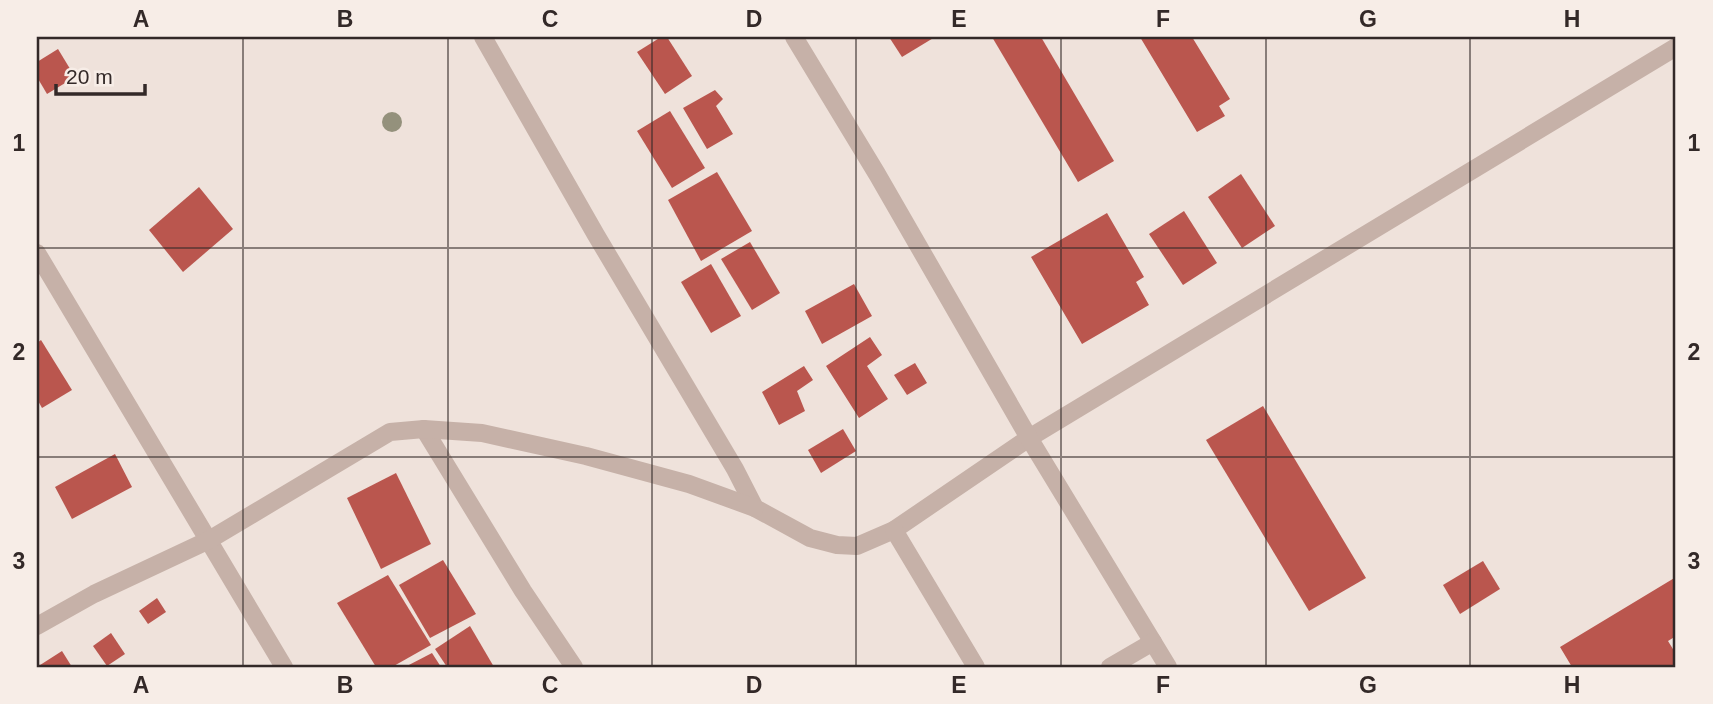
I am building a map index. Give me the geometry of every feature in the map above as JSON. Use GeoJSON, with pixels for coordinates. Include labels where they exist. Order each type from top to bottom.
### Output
{"type":"FeatureCollection","features":[{"type":"Feature","properties":{"kind":"street"},"geometry":{"type":"LineString","coordinates":[[483,37],[596,235],[735,469],[755,508]]}},
{"type":"Feature","properties":{"kind":"street"},"geometry":{"type":"LineString","coordinates":[[794,37],[877,174],[1029,438],[1168,667]]}},
{"type":"Feature","properties":{"kind":"street"},"geometry":{"type":"LineString","coordinates":[[37,626],[94,594],[209,540],[390,432],[424,429],[482,433],[586,456],[689,484],[755,508],[810,538],[837,545],[857,546],[894,530],[1029,438],[1676,48],[1669,37]]}},
{"type":"Feature","properties":{"kind":"street"},"geometry":{"type":"LineString","coordinates":[[37,253],[284,667]]}},
{"type":"Feature","properties":{"kind":"street"},"geometry":{"type":"LineString","coordinates":[[424,429],[523,591],[574,667]]}},
{"type":"Feature","properties":{"kind":"street"},"geometry":{"type":"LineString","coordinates":[[894,530],[976,667]]}},
{"type":"Feature","properties":{"kind":"street"},"geometry":{"type":"LineString","coordinates":[[1110,667],[1153,642]]}},
{"type":"Feature","properties":{"kind":"building"},"geometry":{"type":"Polygon","coordinates":[[[661,37],[667,37],[692,76],[665,94],[637,52],[661,37]]]}},
{"type":"Feature","properties":{"kind":"building"},"geometry":{"type":"Polygon","coordinates":[[[889,37],[935,37],[902,57],[889,37]]]}},
{"type":"Feature","properties":{"kind":"building"},"geometry":{"type":"Polygon","coordinates":[[[992,37],[1041,37],[1114,161],[1078,182],[992,37]]]}},
{"type":"Feature","properties":{"kind":"building"},"geometry":{"type":"Polygon","coordinates":[[[1140,37],[1192,37],[1230,99],[1219,106],[1225,116],[1197,132],[1140,37]]]}},
{"type":"Feature","properties":{"kind":"building"},"geometry":{"type":"Polygon","coordinates":[[[58,49],[75,77],[47,94],[37,77],[37,62],[58,49]]]}},
{"type":"Feature","properties":{"kind":"building"},"geometry":{"type":"Polygon","coordinates":[[[715,90],[723,99],[716,106],[733,134],[707,149],[683,108],[715,90]]]}},
{"type":"Feature","properties":{"kind":"building"},"geometry":{"type":"Polygon","coordinates":[[[670,111],[705,168],[672,188],[637,131],[670,111]]]}},
{"type":"Feature","properties":{"kind":"building"},"geometry":{"type":"Polygon","coordinates":[[[717,172],[752,231],[701,261],[668,200],[717,172]]]}},
{"type":"Feature","properties":{"kind":"building"},"geometry":{"type":"Polygon","coordinates":[[[1241,174],[1275,226],[1242,248],[1208,197],[1241,174]]]}},
{"type":"Feature","properties":{"kind":"building"},"geometry":{"type":"Polygon","coordinates":[[[199,187],[233,229],[183,272],[149,230],[199,187]]]}},
{"type":"Feature","properties":{"kind":"building"},"geometry":{"type":"Polygon","coordinates":[[[1184,211],[1217,263],[1183,285],[1149,234],[1184,211]]]}},
{"type":"Feature","properties":{"kind":"building"},"geometry":{"type":"Polygon","coordinates":[[[1107,213],[1144,277],[1136,282],[1149,305],[1082,344],[1031,257],[1107,213]]]}},
{"type":"Feature","properties":{"kind":"building"},"geometry":{"type":"Polygon","coordinates":[[[750,242],[780,293],[752,310],[721,259],[750,242]]]}},
{"type":"Feature","properties":{"kind":"building"},"geometry":{"type":"Polygon","coordinates":[[[711,264],[741,316],[711,333],[681,282],[711,264]]]}},
{"type":"Feature","properties":{"kind":"building"},"geometry":{"type":"Polygon","coordinates":[[[854,284],[872,316],[822,344],[805,311],[854,284]]]}},
{"type":"Feature","properties":{"kind":"building"},"geometry":{"type":"Polygon","coordinates":[[[870,337],[882,355],[867,366],[888,399],[859,418],[826,366],[870,337]]]}},
{"type":"Feature","properties":{"kind":"building"},"geometry":{"type":"Polygon","coordinates":[[[41,340],[72,390],[42,408],[37,399],[37,343],[41,340]]]}},
{"type":"Feature","properties":{"kind":"building"},"geometry":{"type":"Polygon","coordinates":[[[915,363],[927,383],[907,395],[894,375],[915,363]]]}},
{"type":"Feature","properties":{"kind":"building"},"geometry":{"type":"Polygon","coordinates":[[[804,366],[813,380],[797,391],[805,411],[779,425],[762,392],[804,366]]]}},
{"type":"Feature","properties":{"kind":"building"},"geometry":{"type":"Polygon","coordinates":[[[1263,406],[1366,578],[1309,611],[1206,440],[1263,406]]]}},
{"type":"Feature","properties":{"kind":"building"},"geometry":{"type":"Polygon","coordinates":[[[843,429],[856,451],[821,473],[808,450],[843,429]]]}},
{"type":"Feature","properties":{"kind":"building"},"geometry":{"type":"Polygon","coordinates":[[[115,454],[132,487],[72,519],[55,487],[115,454]]]}},
{"type":"Feature","properties":{"kind":"building"},"geometry":{"type":"Polygon","coordinates":[[[396,473],[431,544],[381,569],[347,498],[396,473]]]}},
{"type":"Feature","properties":{"kind":"building"},"geometry":{"type":"Polygon","coordinates":[[[443,560],[476,614],[430,638],[399,585],[443,560]]]}},
{"type":"Feature","properties":{"kind":"building"},"geometry":{"type":"Polygon","coordinates":[[[1483,561],[1500,589],[1460,614],[1443,585],[1483,561]]]}},
{"type":"Feature","properties":{"kind":"building"},"geometry":{"type":"Polygon","coordinates":[[[388,575],[431,645],[392,667],[376,667],[337,603],[388,575]]]}},
{"type":"Feature","properties":{"kind":"building"},"geometry":{"type":"Polygon","coordinates":[[[1676,577],[1676,636],[1668,641],[1676,654],[1676,667],[1572,667],[1560,647],[1676,577]]]}},
{"type":"Feature","properties":{"kind":"building"},"geometry":{"type":"Polygon","coordinates":[[[157,598],[166,612],[148,624],[139,611],[157,598]]]}},
{"type":"Feature","properties":{"kind":"building"},"geometry":{"type":"Polygon","coordinates":[[[470,626],[494,667],[447,667],[435,649],[470,626]]]}},
{"type":"Feature","properties":{"kind":"building"},"geometry":{"type":"Polygon","coordinates":[[[111,633],[125,654],[107,666],[93,646],[111,633]]]}},
{"type":"Feature","properties":{"kind":"building"},"geometry":{"type":"Polygon","coordinates":[[[62,651],[72,667],[37,667],[62,651]]]}},
{"type":"Feature","properties":{"kind":"building"},"geometry":{"type":"Polygon","coordinates":[[[432,653],[441,667],[405,667],[432,653]]]}}]}
